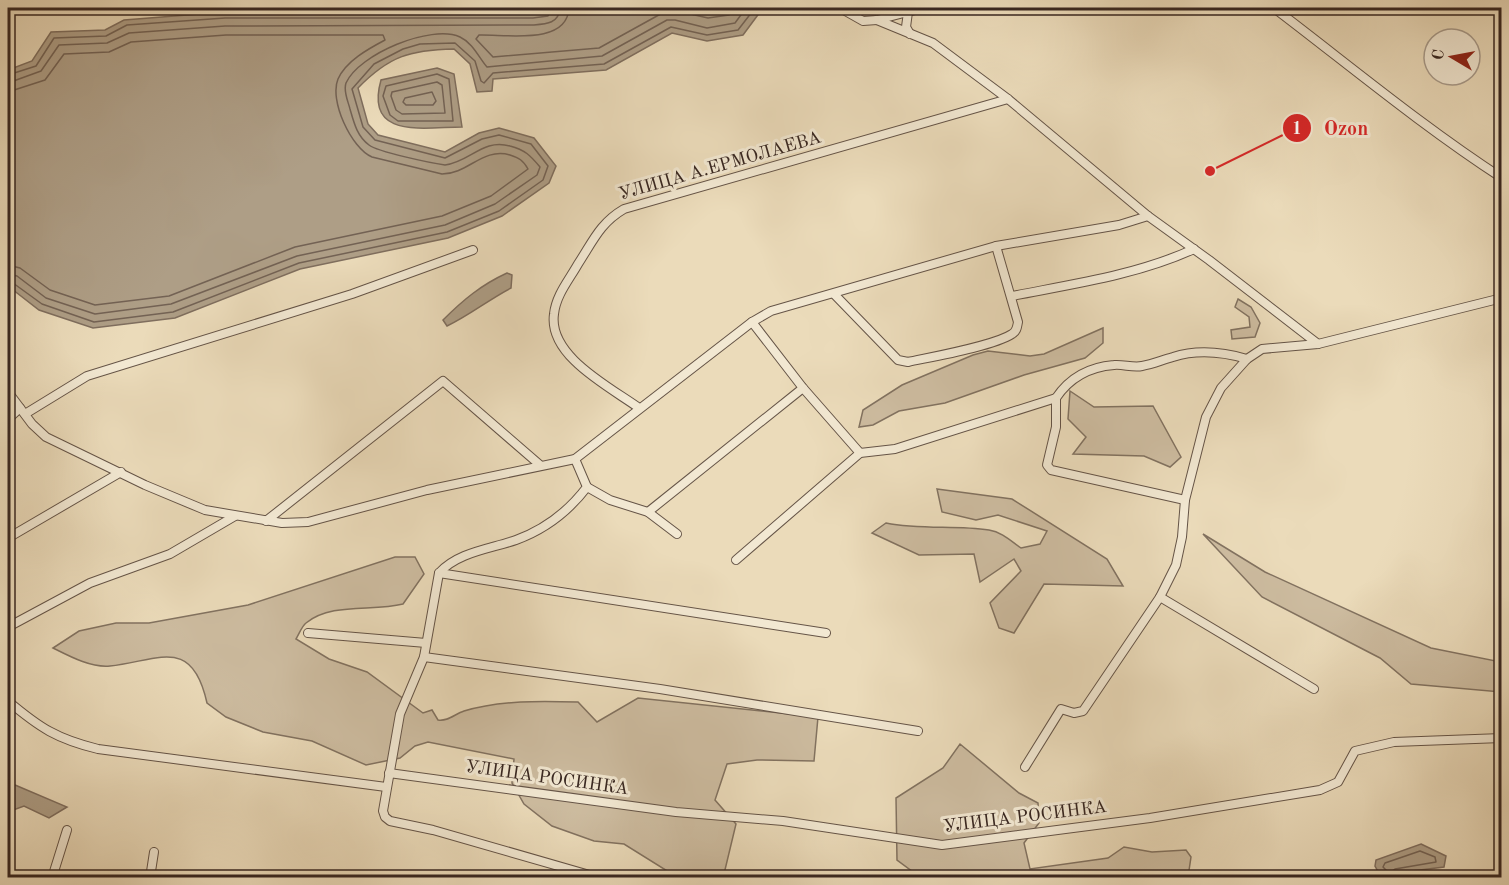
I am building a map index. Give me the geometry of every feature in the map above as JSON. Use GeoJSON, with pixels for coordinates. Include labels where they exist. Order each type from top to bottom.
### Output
{"type":"FeatureCollection","features":[{"type":"Feature","properties":{"kind":"street"},"geometry":{"type":"LineString","coordinates":[[840,8],[863,21],[877,20],[922,8]]}},
{"type":"Feature","properties":{"kind":"street"},"geometry":{"type":"LineString","coordinates":[[1274,8],[1402,104],[1438,136],[1502,178]]}},
{"type":"Feature","properties":{"kind":"street"},"geometry":{"type":"LineString","coordinates":[[908,12],[906,27],[910,34]]}},
{"type":"Feature","properties":{"kind":"street"},"geometry":{"type":"LineString","coordinates":[[877,20],[933,43],[1008,99],[1148,216],[1318,344]]}},
{"type":"Feature","properties":{"kind":"street","name":"УЛИЦА А.ЕРМОЛАЕВА"},"geometry":{"type":"LineString","coordinates":[[639,408],[569,356],[555,331],[554,314],[559,295],[607,219],[624,209],[1008,99]]}},
{"type":"Feature","properties":{"kind":"street"},"geometry":{"type":"LineString","coordinates":[[8,392],[22,411],[46,436],[167,495],[205,510],[235,516],[266,521],[308,522],[427,490],[574,459],[752,322],[771,311],[996,246],[1119,225],[1148,216]]}},
{"type":"Feature","properties":{"kind":"street"},"geometry":{"type":"LineString","coordinates":[[834,294],[898,360],[908,362],[973,347],[1011,335],[1017,330],[1018,322],[1012,296],[996,246]]}},
{"type":"Feature","properties":{"kind":"street"},"geometry":{"type":"LineString","coordinates":[[1012,296],[1124,274],[1170,260],[1194,249]]}},
{"type":"Feature","properties":{"kind":"street"},"geometry":{"type":"LineString","coordinates":[[8,419],[87,376],[352,294],[473,250]]}},
{"type":"Feature","properties":{"kind":"street"},"geometry":{"type":"LineString","coordinates":[[1025,767],[1061,709],[1074,713],[1083,711],[1160,597],[1176,565],[1182,537],[1185,500],[1206,417],[1221,388],[1247,359],[1262,349],[1318,344],[1502,298]]}},
{"type":"Feature","properties":{"kind":"street"},"geometry":{"type":"LineString","coordinates":[[752,322],[803,388],[860,453]]}},
{"type":"Feature","properties":{"kind":"street"},"geometry":{"type":"LineString","coordinates":[[1185,500],[1051,470],[1047,465],[1047,458],[1056,427],[1056,398],[1067,381],[1084,372],[1115,365],[1139,367],[1174,356],[1202,352],[1224,352],[1247,359]]}},
{"type":"Feature","properties":{"kind":"street"},"geometry":{"type":"LineString","coordinates":[[266,521],[443,381],[540,465]]}},
{"type":"Feature","properties":{"kind":"street"},"geometry":{"type":"LineString","coordinates":[[648,512],[803,388]]}},
{"type":"Feature","properties":{"kind":"street"},"geometry":{"type":"LineString","coordinates":[[736,560],[860,453],[895,449],[1056,398]]}},
{"type":"Feature","properties":{"kind":"street"},"geometry":{"type":"LineString","coordinates":[[574,459],[587,487],[610,500],[648,512],[677,534]]}},
{"type":"Feature","properties":{"kind":"street"},"geometry":{"type":"LineString","coordinates":[[8,538],[121,472]]}},
{"type":"Feature","properties":{"kind":"street"},"geometry":{"type":"LineString","coordinates":[[587,487],[571,508],[549,524],[517,539],[448,563],[439,573],[424,657],[400,714],[383,811],[385,817],[390,821],[433,830],[600,878]]}},
{"type":"Feature","properties":{"kind":"street"},"geometry":{"type":"LineString","coordinates":[[8,627],[90,583],[170,554],[235,516]]}},
{"type":"Feature","properties":{"kind":"street"},"geometry":{"type":"LineString","coordinates":[[439,573],[826,633]]}},
{"type":"Feature","properties":{"kind":"street"},"geometry":{"type":"LineString","coordinates":[[1160,597],[1314,689]]}},
{"type":"Feature","properties":{"kind":"street"},"geometry":{"type":"LineString","coordinates":[[308,633],[426,643]]}},
{"type":"Feature","properties":{"kind":"street"},"geometry":{"type":"LineString","coordinates":[[424,657],[660,688],[918,731]]}},
{"type":"Feature","properties":{"kind":"street"},"geometry":{"type":"LineString","coordinates":[[8,701],[41,727],[66,742],[98,749],[386,787]]}},
{"type":"Feature","properties":{"kind":"street","name":"УЛИЦА РОСИНКА"},"geometry":{"type":"LineString","coordinates":[[388,773],[676,812],[783,822],[942,845],[1150,818],[1320,790],[1338,782],[1355,751],[1394,742],[1502,738]]}},
{"type":"Feature","properties":{"kind":"street"},"geometry":{"type":"LineString","coordinates":[[52,878],[67,830]]}},
{"type":"Feature","properties":{"kind":"street"},"geometry":{"type":"LineString","coordinates":[[150,878],[154,852]]}},
{"type":"Feature","properties":{"kind":"shaded area"},"geometry":{"type":"Polygon","coordinates":[[[1238,299],[1251,307],[1260,323],[1255,337],[1232,339],[1231,330],[1250,327],[1249,317],[1235,307],[1238,299]]]}},
{"type":"Feature","properties":{"kind":"shaded area"},"geometry":{"type":"Polygon","coordinates":[[[1103,328],[1103,343],[1085,358],[1024,375],[945,403],[899,411],[873,425],[859,427],[863,410],[902,385],[973,355],[988,351],[1030,356],[1044,354],[1103,328]]]}},
{"type":"Feature","properties":{"kind":"shaded area"},"geometry":{"type":"Polygon","coordinates":[[[1070,391],[1094,407],[1153,406],[1181,457],[1170,467],[1144,456],[1073,454],[1086,437],[1068,419],[1070,391]]]}},
{"type":"Feature","properties":{"kind":"shaded area"},"geometry":{"type":"Polygon","coordinates":[[[937,489],[1012,499],[1107,559],[1123,586],[1044,584],[1014,633],[999,628],[990,603],[1021,571],[1014,559],[980,582],[974,554],[919,555],[872,533],[886,523],[989,530],[1006,537],[1021,548],[1040,544],[1047,531],[998,515],[976,520],[942,512],[937,489]]]}},
{"type":"Feature","properties":{"kind":"shaded area"},"geometry":{"type":"Polygon","coordinates":[[[1203,534],[1265,572],[1431,648],[1501,662],[1501,692],[1411,684],[1380,658],[1262,597],[1203,534]]]}},
{"type":"Feature","properties":{"kind":"shaded area"},"geometry":{"type":"Polygon","coordinates":[[[395,557],[415,557],[424,574],[403,604],[328,612],[306,623],[296,639],[329,659],[367,672],[423,713],[432,710],[438,720],[445,720],[478,707],[550,701],[578,702],[597,722],[638,698],[818,717],[814,761],[757,760],[727,764],[715,800],[736,824],[724,874],[672,874],[624,844],[594,841],[552,826],[524,804],[512,783],[514,759],[428,742],[415,746],[400,758],[366,765],[312,741],[263,732],[226,717],[207,703],[200,682],[192,668],[182,660],[171,657],[103,666],[80,661],[53,648],[79,631],[116,623],[149,623],[248,605],[395,557]]]}},
{"type":"Feature","properties":{"kind":"shaded area"},"geometry":{"type":"Polygon","coordinates":[[[960,744],[1019,793],[1038,803],[1039,823],[1024,843],[1030,869],[1108,858],[1124,847],[1152,852],[1186,850],[1191,857],[1188,877],[920,877],[897,860],[896,798],[943,768],[960,744]]]}},
{"type":"Feature","properties":{"kind":"water"},"geometry":{"type":"Polygon","coordinates":[[[568,8],[763,8],[743,35],[707,41],[672,33],[606,70],[493,79],[492,91],[477,92],[470,64],[454,49],[412,53],[390,62],[369,77],[358,88],[368,124],[378,135],[445,152],[479,133],[499,128],[534,138],[556,166],[549,183],[502,216],[448,238],[300,269],[175,318],[93,328],[39,310],[8,286],[8,70],[32,61],[51,32],[105,30],[124,20],[225,12],[533,12],[568,8]]]}},
{"type":"Feature","properties":{"kind":"water"},"geometry":{"type":"Polygon","coordinates":[[[437,68],[454,74],[462,127],[401,126],[389,121],[381,113],[378,99],[381,80],[437,68]]]}},
{"type":"Feature","properties":{"kind":"water"},"geometry":{"type":"Polygon","coordinates":[[[507,273],[512,275],[511,288],[447,326],[443,320],[458,306],[481,288],[507,273]]]}},
{"type":"Feature","properties":{"kind":"water"},"geometry":{"type":"Polygon","coordinates":[[[8,782],[67,807],[49,818],[24,806],[8,812],[8,782]]]}},
{"type":"Feature","properties":{"kind":"water"},"geometry":{"type":"Polygon","coordinates":[[[1421,844],[1446,856],[1444,867],[1380,875],[1375,866],[1376,860],[1421,844]]]}},
{"type":"Feature","properties":{"kind":"place","name":"Ozon"},"geometry":{"type":"Point","coordinates":[1210,171]}}]}
